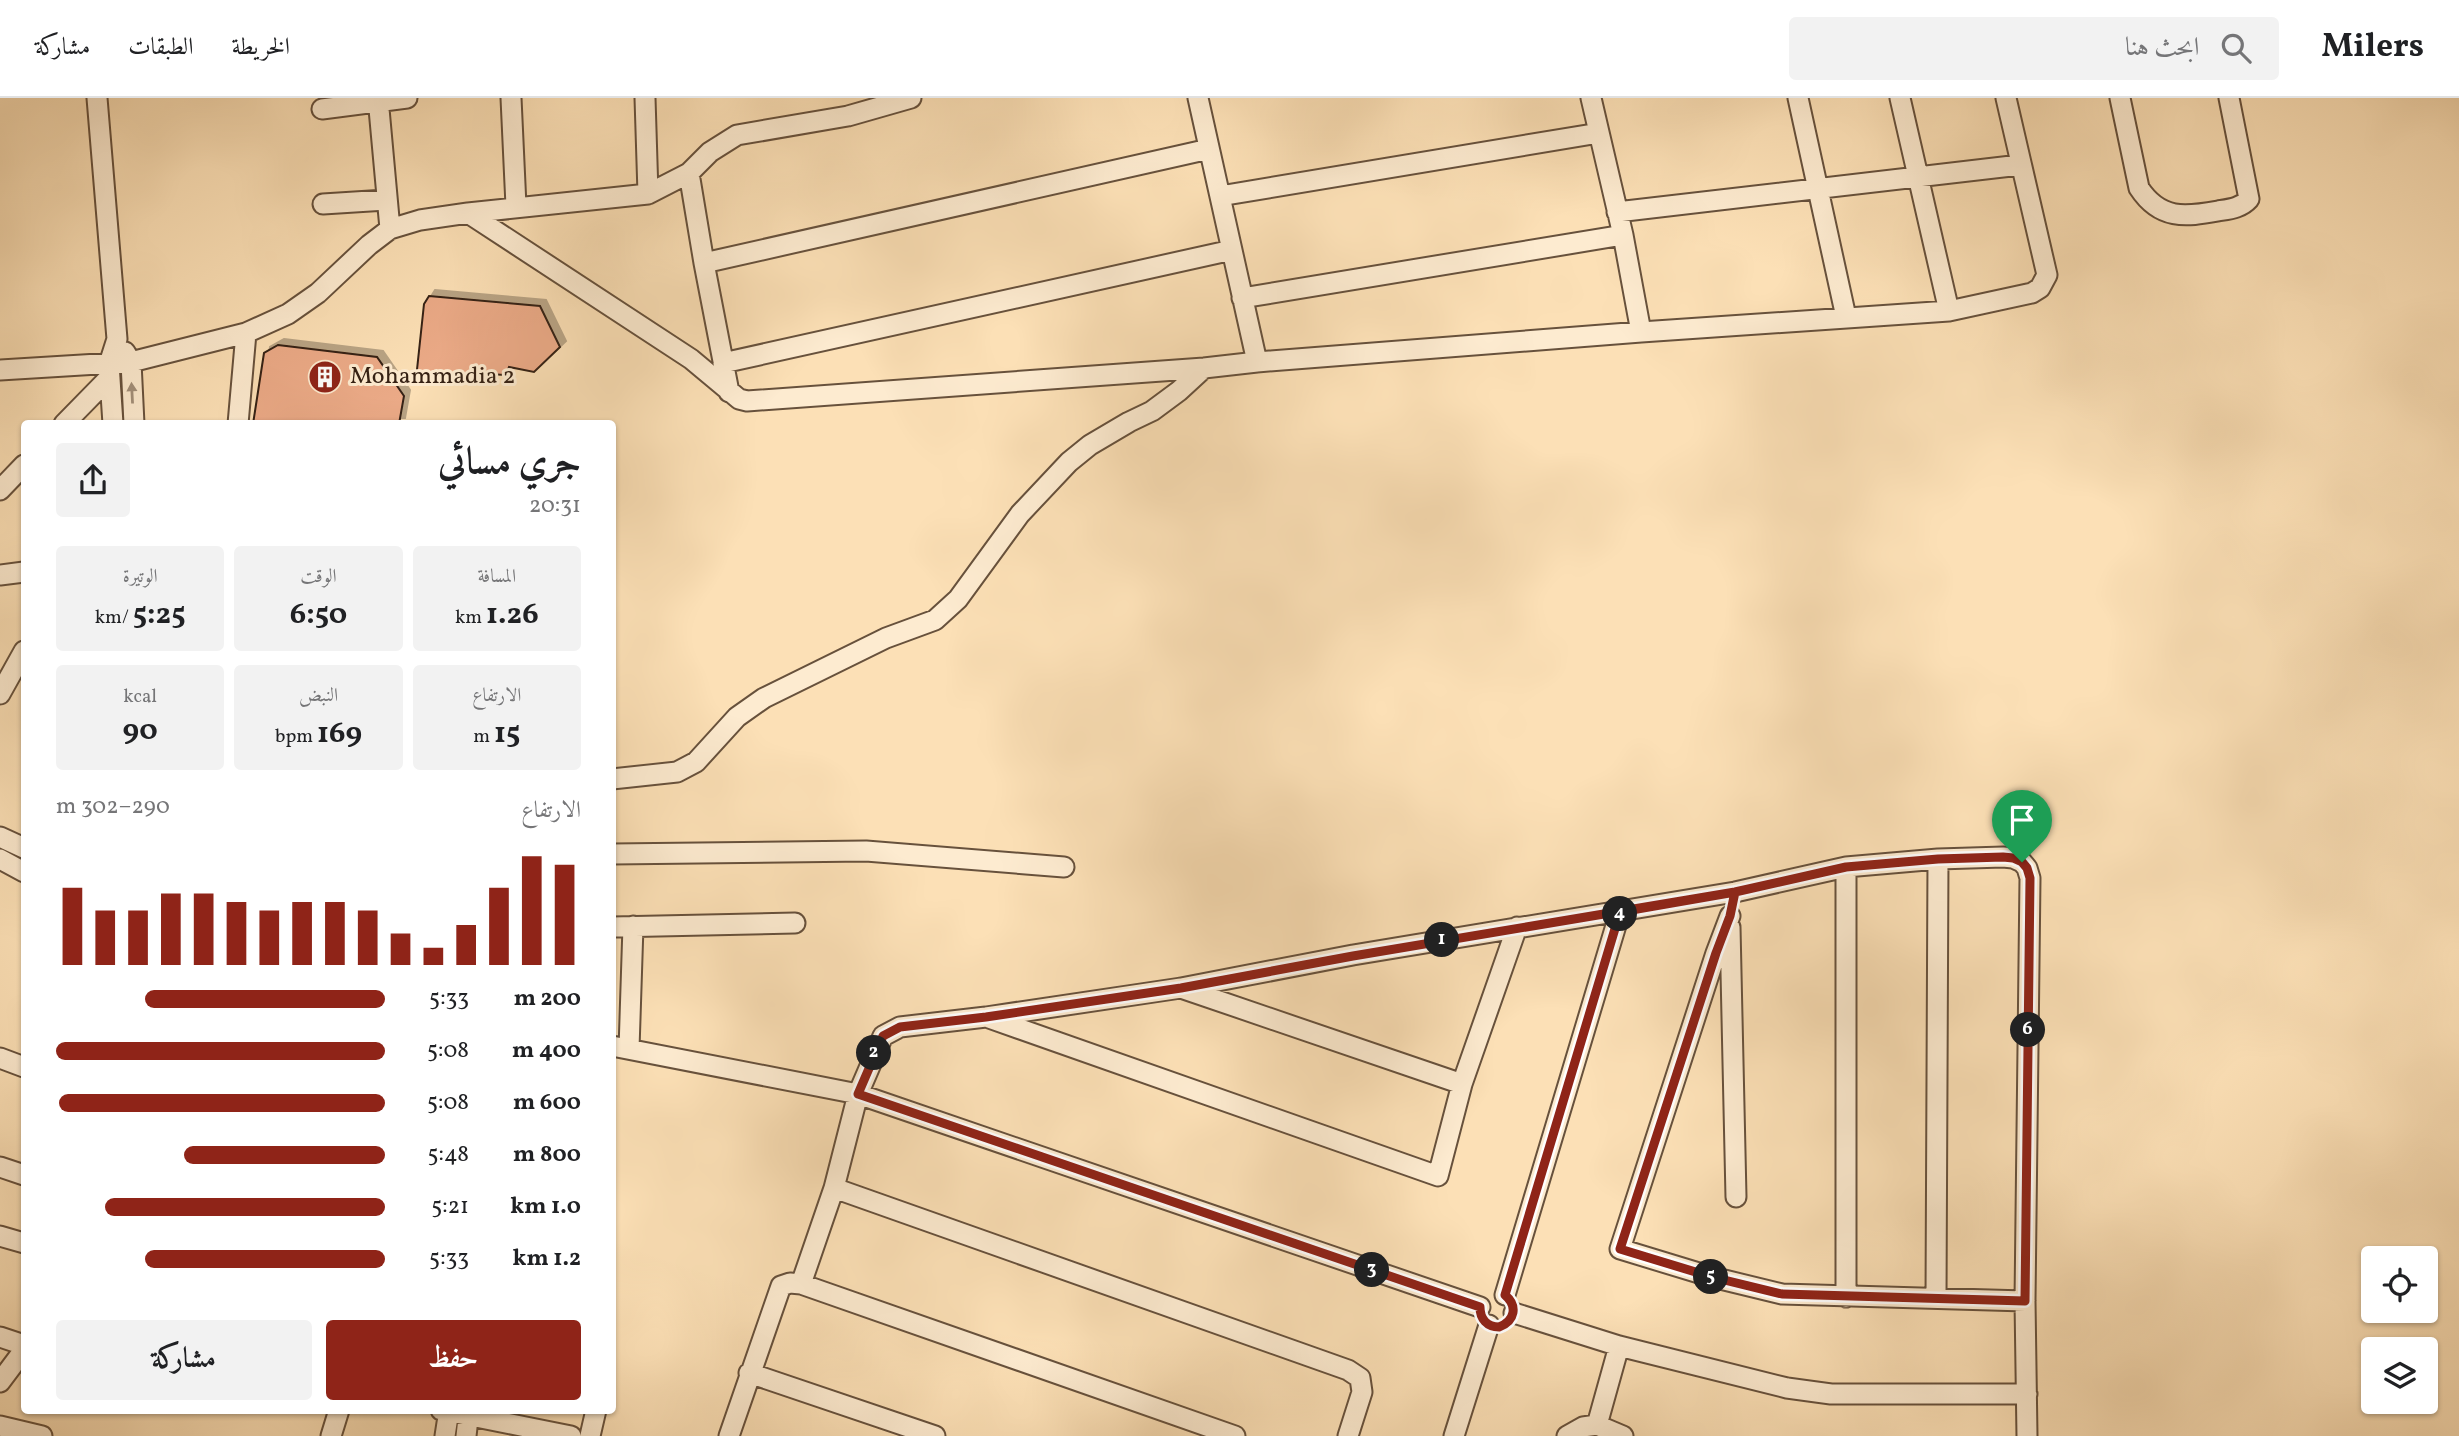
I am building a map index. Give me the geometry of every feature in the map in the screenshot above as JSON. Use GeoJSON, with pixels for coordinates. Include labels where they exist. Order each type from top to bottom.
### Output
{"type":"FeatureCollection","features":[{"type":"Feature","properties":{"kind":"street"},"geometry":{"type":"LineString","coordinates":[[97,98],[117,339],[109,370],[113,420]]}},
{"type":"Feature","properties":{"kind":"street"},"geometry":{"type":"LineString","coordinates":[[322,109],[407,98]]}},
{"type":"Feature","properties":{"kind":"street"},"geometry":{"type":"LineString","coordinates":[[511,98],[516,206]]}},
{"type":"Feature","properties":{"kind":"street"},"geometry":{"type":"LineString","coordinates":[[645,98],[648,194]]}},
{"type":"Feature","properties":{"kind":"street"},"geometry":{"type":"LineString","coordinates":[[0,370],[109,370],[246,332],[288,314],[318,293],[390,229],[420,220],[516,206],[648,194],[689,173],[710,152],[737,135],[848,116],[911,98]]}},
{"type":"Feature","properties":{"kind":"street"},"geometry":{"type":"LineString","coordinates":[[1198,98],[1257,362]]}},
{"type":"Feature","properties":{"kind":"street"},"geometry":{"type":"LineString","coordinates":[[1591,98],[1623,235],[1641,332]]}},
{"type":"Feature","properties":{"kind":"street"},"geometry":{"type":"LineString","coordinates":[[1798,98],[1846,317]]}},
{"type":"Feature","properties":{"kind":"street"},"geometry":{"type":"LineString","coordinates":[[1900,98],[1949,311]]}},
{"type":"Feature","properties":{"kind":"street"},"geometry":{"type":"LineString","coordinates":[[468,213],[691,359],[739,399],[747,401],[1204,368],[1641,332],[1949,311],[2032,293],[2044,282],[2047,275],[2006,98]]}},
{"type":"Feature","properties":{"kind":"street"},"geometry":{"type":"LineString","coordinates":[[2120,98],[2138,188],[2162,210],[2185,215],[2238,207],[2249,199],[2229,98]]}},
{"type":"Feature","properties":{"kind":"street"},"geometry":{"type":"LineString","coordinates":[[378,100],[390,229]]}},
{"type":"Feature","properties":{"kind":"street"},"geometry":{"type":"LineString","coordinates":[[1220,196],[1600,133]]}},
{"type":"Feature","properties":{"kind":"street"},"geometry":{"type":"LineString","coordinates":[[704,263],[1209,149]]}},
{"type":"Feature","properties":{"kind":"street"},"geometry":{"type":"LineString","coordinates":[[1617,212],[2020,165]]}},
{"type":"Feature","properties":{"kind":"street"},"geometry":{"type":"LineString","coordinates":[[689,173],[729,391]]}},
{"type":"Feature","properties":{"kind":"street"},"geometry":{"type":"LineString","coordinates":[[323,204],[386,200]]}},
{"type":"Feature","properties":{"kind":"street"},"geometry":{"type":"LineString","coordinates":[[1242,298],[1623,235]]}},
{"type":"Feature","properties":{"kind":"street"},"geometry":{"type":"LineString","coordinates":[[723,363],[1232,250]]}},
{"type":"Feature","properties":{"kind":"street"},"geometry":{"type":"LineString","coordinates":[[238,420],[246,332]]}},
{"type":"Feature","properties":{"kind":"street"},"geometry":{"type":"LineString","coordinates":[[117,339],[131,362],[134,420]]}},
{"type":"Feature","properties":{"kind":"street"},"geometry":{"type":"LineString","coordinates":[[616,779],[677,772],[696,762],[737,717],[764,698],[886,638],[935,620],[958,598],[1020,514],[1069,462],[1090,445],[1152,411],[1204,368]]}},
{"type":"Feature","properties":{"kind":"street"},"geometry":{"type":"LineString","coordinates":[[67,420],[109,370]]}},
{"type":"Feature","properties":{"kind":"street"},"geometry":{"type":"LineString","coordinates":[[0,490],[21,468]]}},
{"type":"Feature","properties":{"kind":"street"},"geometry":{"type":"LineString","coordinates":[[0,575],[21,572]]}},
{"type":"Feature","properties":{"kind":"street"},"geometry":{"type":"LineString","coordinates":[[0,694],[21,656]]}},
{"type":"Feature","properties":{"kind":"street"},"geometry":{"type":"LineString","coordinates":[[0,837],[21,847]]}},
{"type":"Feature","properties":{"kind":"street"},"geometry":{"type":"LineString","coordinates":[[616,854],[866,852],[1063,867]]}},
{"type":"Feature","properties":{"kind":"street"},"geometry":{"type":"LineString","coordinates":[[801,1284],[834,1188],[858,1094],[883,1036],[900,1027],[1181,988],[1517,927],[1735,892],[1846,867],[1938,859],[2013,858],[2027,868],[2030,878],[2025,1301],[2027,1436]]}},
{"type":"Feature","properties":{"kind":"street"},"geometry":{"type":"LineString","coordinates":[[0,859],[21,870]]}},
{"type":"Feature","properties":{"kind":"street"},"geometry":{"type":"LineString","coordinates":[[1936,1298],[1938,859]]}},
{"type":"Feature","properties":{"kind":"street"},"geometry":{"type":"LineString","coordinates":[[1846,867],[1846,1297]]}},
{"type":"Feature","properties":{"kind":"street"},"geometry":{"type":"LineString","coordinates":[[1735,892],[1730,916],[1620,1249],[1712,1277],[1782,1294],[2025,1301]]}},
{"type":"Feature","properties":{"kind":"street"},"geometry":{"type":"LineString","coordinates":[[1505,1295],[1620,912]]}},
{"type":"Feature","properties":{"kind":"street"},"geometry":{"type":"LineString","coordinates":[[1730,916],[1736,1197]]}},
{"type":"Feature","properties":{"kind":"street"},"geometry":{"type":"LineString","coordinates":[[616,927],[795,923]]}},
{"type":"Feature","properties":{"kind":"street"},"geometry":{"type":"LineString","coordinates":[[634,926],[621,1048],[858,1094],[1480,1307]]}},
{"type":"Feature","properties":{"kind":"street"},"geometry":{"type":"LineString","coordinates":[[986,1017],[1438,1176],[1462,1084],[1517,927]]}},
{"type":"Feature","properties":{"kind":"street"},"geometry":{"type":"LineString","coordinates":[[1181,988],[1462,1084]]}},
{"type":"Feature","properties":{"kind":"street"},"geometry":{"type":"LineString","coordinates":[[0,1059],[21,1066]]}},
{"type":"Feature","properties":{"kind":"street"},"geometry":{"type":"LineString","coordinates":[[0,1167],[21,1174]]}},
{"type":"Feature","properties":{"kind":"street"},"geometry":{"type":"LineString","coordinates":[[834,1188],[1348,1370],[1360,1378],[1362,1392],[1348,1436]]}},
{"type":"Feature","properties":{"kind":"street"},"geometry":{"type":"LineString","coordinates":[[0,1236],[21,1242]]}},
{"type":"Feature","properties":{"kind":"street"},"geometry":{"type":"LineString","coordinates":[[729,1436],[781,1286],[790,1283],[801,1284],[1235,1436]]}},
{"type":"Feature","properties":{"kind":"street"},"geometry":{"type":"LineString","coordinates":[[1480,1307],[1495,1293],[1505,1295],[1512,1303],[1514,1313]]}},
{"type":"Feature","properties":{"kind":"street"},"geometry":{"type":"LineString","coordinates":[[1480,1307],[1482,1317],[1494,1327],[1504,1325],[1514,1313]]}},
{"type":"Feature","properties":{"kind":"street"},"geometry":{"type":"LineString","coordinates":[[1514,1313],[1619,1346],[1787,1388],[1830,1394],[2027,1394]]}},
{"type":"Feature","properties":{"kind":"street"},"geometry":{"type":"LineString","coordinates":[[1454,1436],[1489,1325]]}},
{"type":"Feature","properties":{"kind":"street"},"geometry":{"type":"LineString","coordinates":[[0,1337],[21,1344]]}},
{"type":"Feature","properties":{"kind":"street"},"geometry":{"type":"LineString","coordinates":[[1597,1425],[1619,1346]]}},
{"type":"Feature","properties":{"kind":"street"},"geometry":{"type":"LineString","coordinates":[[0,1382],[21,1354]]}},
{"type":"Feature","properties":{"kind":"street"},"geometry":{"type":"LineString","coordinates":[[750,1373],[935,1436]]}},
{"type":"Feature","properties":{"kind":"street"},"geometry":{"type":"LineString","coordinates":[[331,1436],[337,1414]]}},
{"type":"Feature","properties":{"kind":"street"},"geometry":{"type":"LineString","coordinates":[[445,1436],[446,1414]]}},
{"type":"Feature","properties":{"kind":"street"},"geometry":{"type":"LineString","coordinates":[[466,1436],[469,1414]]}},
{"type":"Feature","properties":{"kind":"street"},"geometry":{"type":"LineString","coordinates":[[473,1414],[572,1436]]}},
{"type":"Feature","properties":{"kind":"street"},"geometry":{"type":"LineString","coordinates":[[590,1436],[595,1414]]}},
{"type":"Feature","properties":{"kind":"street"},"geometry":{"type":"LineString","coordinates":[[1567,1436],[1583,1427],[1597,1425],[1623,1436]]}},
{"type":"Feature","properties":{"kind":"street"},"geometry":{"type":"LineString","coordinates":[[0,1426],[42,1436]]}},
{"type":"Feature","properties":{"kind":"building"},"geometry":{"type":"Polygon","coordinates":[[[429,296],[540,306],[560,347],[534,372],[509,367],[506,375],[466,373],[464,384],[416,379],[424,304],[429,296]]]}},
{"type":"Feature","properties":{"kind":"building","name":"Mohammadia 2"},"geometry":{"type":"Polygon","coordinates":[[[278,345],[377,357],[404,396],[400,420],[254,420],[264,353],[278,345]]]}},
{"type":"Feature","properties":{"kind":"place","name":"Mohammadia 2"},"geometry":{"type":"Point","coordinates":[325,377]}},
{"type":"Feature","properties":{"kind":"route"},"geometry":{"type":"LineString","coordinates":[[2022,862],[2003,857],[1938,859],[1846,867],[1735,892],[1517,927],[1181,988],[900,1027],[883,1036],[858,1094],[1480,1307],[1485,1322],[1499,1327],[1509,1322],[1514,1313],[1512,1303],[1505,1295],[1620,912],[1735,892],[1730,916],[1620,1249],[1712,1277],[1782,1294],[2025,1301],[2030,878],[2022,862]]}}]}
